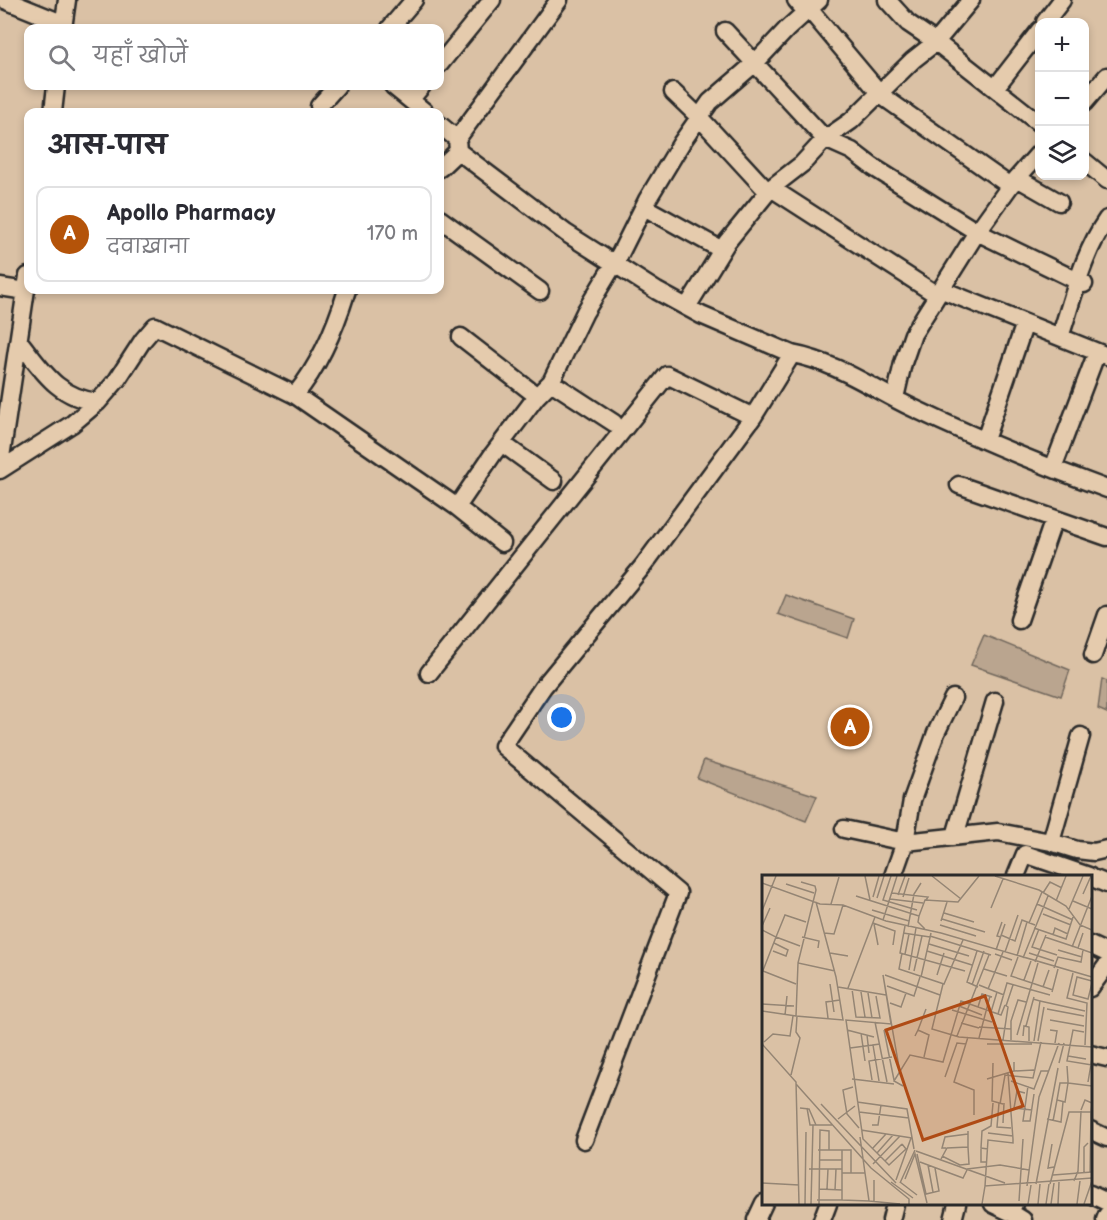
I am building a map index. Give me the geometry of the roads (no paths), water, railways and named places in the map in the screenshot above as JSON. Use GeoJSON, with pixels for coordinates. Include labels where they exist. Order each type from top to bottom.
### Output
{"type":"FeatureCollection","features":[{"type":"Feature","properties":{"kind":"street"},"geometry":{"type":"LineString","coordinates":[[5,0],[59,24]]}},
{"type":"Feature","properties":{"kind":"street"},"geometry":{"type":"LineString","coordinates":[[64,24],[67,0]]}},
{"type":"Feature","properties":{"kind":"street"},"geometry":{"type":"LineString","coordinates":[[393,24],[414,0]]}},
{"type":"Feature","properties":{"kind":"street"},"geometry":{"type":"LineString","coordinates":[[444,59],[492,0]]}},
{"type":"Feature","properties":{"kind":"street"},"geometry":{"type":"LineString","coordinates":[[444,163],[559,0]]}},
{"type":"Feature","properties":{"kind":"street"},"geometry":{"type":"LineString","coordinates":[[887,0],[908,23],[936,42],[1035,120]]}},
{"type":"Feature","properties":{"kind":"street"},"geometry":{"type":"LineString","coordinates":[[687,307],[722,250],[770,190],[802,164],[825,139],[851,121],[913,60],[936,42],[970,0]]}},
{"type":"Feature","properties":{"kind":"street"},"geometry":{"type":"LineString","coordinates":[[1048,18],[1062,0]]}},
{"type":"Feature","properties":{"kind":"street"},"geometry":{"type":"LineString","coordinates":[[457,507],[493,454],[550,382],[585,312],[614,265],[644,207],[682,142],[710,102],[755,63],[808,5],[880,93],[922,125],[1013,182],[1059,201]]}},
{"type":"Feature","properties":{"kind":"street"},"geometry":{"type":"LineString","coordinates":[[725,31],[825,139],[852,151],[873,167],[978,232],[1081,283]]}},
{"type":"Feature","properties":{"kind":"street"},"geometry":{"type":"LineString","coordinates":[[995,88],[1035,36]]}},
{"type":"Feature","properties":{"kind":"street"},"geometry":{"type":"LineString","coordinates":[[1089,97],[1107,76]]}},
{"type":"Feature","properties":{"kind":"street"},"geometry":{"type":"LineString","coordinates":[[53,108],[55,90]]}},
{"type":"Feature","properties":{"kind":"street"},"geometry":{"type":"LineString","coordinates":[[319,108],[334,90]]}},
{"type":"Feature","properties":{"kind":"street"},"geometry":{"type":"LineString","coordinates":[[398,90],[420,108]]}},
{"type":"Feature","properties":{"kind":"street"},"geometry":{"type":"LineString","coordinates":[[410,100],[419,90]]}},
{"type":"Feature","properties":{"kind":"street"},"geometry":{"type":"LineString","coordinates":[[673,92],[770,190],[939,292],[1102,354],[1053,468]]}},
{"type":"Feature","properties":{"kind":"street"},"geometry":{"type":"LineString","coordinates":[[444,130],[457,145],[566,233],[614,265],[687,307],[792,354],[804,356],[847,372],[894,398],[985,440],[1107,489]]}},
{"type":"Feature","properties":{"kind":"street"},"geometry":{"type":"LineString","coordinates":[[894,398],[913,334],[978,232],[1013,182],[1035,158]]}},
{"type":"Feature","properties":{"kind":"street"},"geometry":{"type":"LineString","coordinates":[[1089,165],[1107,180]]}},
{"type":"Feature","properties":{"kind":"street"},"geometry":{"type":"LineString","coordinates":[[644,207],[722,250]]}},
{"type":"Feature","properties":{"kind":"street"},"geometry":{"type":"LineString","coordinates":[[1060,338],[1096,235],[1107,219]]}},
{"type":"Feature","properties":{"kind":"street"},"geometry":{"type":"LineString","coordinates":[[444,222],[540,291]]}},
{"type":"Feature","properties":{"kind":"street"},"geometry":{"type":"LineString","coordinates":[[0,287],[24,284]]}},
{"type":"Feature","properties":{"kind":"street"},"geometry":{"type":"LineString","coordinates":[[0,464],[26,294]]}},
{"type":"Feature","properties":{"kind":"street"},"geometry":{"type":"LineString","coordinates":[[295,395],[305,383],[328,340],[346,294]]}},
{"type":"Feature","properties":{"kind":"street"},"geometry":{"type":"LineString","coordinates":[[985,440],[1025,323]]}},
{"type":"Feature","properties":{"kind":"street"},"geometry":{"type":"LineString","coordinates":[[0,470],[72,424],[98,402],[117,380],[155,326],[295,395],[457,507],[502,543]]}},
{"type":"Feature","properties":{"kind":"street"},"geometry":{"type":"LineString","coordinates":[[461,337],[537,396]]}},
{"type":"Feature","properties":{"kind":"street"},"geometry":{"type":"LineString","coordinates":[[19,341],[56,385],[70,395],[98,402]]}},
{"type":"Feature","properties":{"kind":"street"},"geometry":{"type":"LineString","coordinates":[[584,1140],[678,893],[503,746],[543,687],[643,566],[753,417],[792,354]]}},
{"type":"Feature","properties":{"kind":"street"},"geometry":{"type":"LineString","coordinates":[[429,673],[667,375],[753,417]]}},
{"type":"Feature","properties":{"kind":"street"},"geometry":{"type":"LineString","coordinates":[[550,382],[614,423]]}},
{"type":"Feature","properties":{"kind":"street"},"geometry":{"type":"LineString","coordinates":[[503,444],[554,481]]}},
{"type":"Feature","properties":{"kind":"street"},"geometry":{"type":"LineString","coordinates":[[959,485],[1107,537]]}},
{"type":"Feature","properties":{"kind":"street"},"geometry":{"type":"LineString","coordinates":[[1019,620],[1054,519]]}},
{"type":"Feature","properties":{"kind":"street"},"geometry":{"type":"LineString","coordinates":[[1093,655],[1107,615]]}},
{"type":"Feature","properties":{"kind":"street"},"geometry":{"type":"LineString","coordinates":[[893,875],[905,842],[912,800],[936,733],[953,698]]}},
{"type":"Feature","properties":{"kind":"street"},"geometry":{"type":"LineString","coordinates":[[955,836],[995,701]]}},
{"type":"Feature","properties":{"kind":"street"},"geometry":{"type":"LineString","coordinates":[[1059,844],[1081,736]]}},
{"type":"Feature","properties":{"kind":"street"},"geometry":{"type":"LineString","coordinates":[[844,829],[905,842],[998,832],[1094,852],[1107,849]]}},
{"type":"Feature","properties":{"kind":"street"},"geometry":{"type":"LineString","coordinates":[[1016,875],[1025,854],[1021,836]]}},
{"type":"Feature","properties":{"kind":"street"},"geometry":{"type":"LineString","coordinates":[[1059,844],[1085,875]]}},
{"type":"Feature","properties":{"kind":"street"},"geometry":{"type":"LineString","coordinates":[[1025,854],[1083,875]]}},
{"type":"Feature","properties":{"kind":"street"},"geometry":{"type":"LineString","coordinates":[[1092,878],[1107,884]]}},
{"type":"Feature","properties":{"kind":"street"},"geometry":{"type":"LineString","coordinates":[[1092,946],[1107,953]]}},
{"type":"Feature","properties":{"kind":"street"},"geometry":{"type":"LineString","coordinates":[[1092,985],[1107,965]]}},
{"type":"Feature","properties":{"kind":"street"},"geometry":{"type":"LineString","coordinates":[[1092,1054],[1107,1058]]}},
{"type":"Feature","properties":{"kind":"street"},"geometry":{"type":"LineString","coordinates":[[1092,1131],[1107,1138]]}},
{"type":"Feature","properties":{"kind":"street"},"geometry":{"type":"LineString","coordinates":[[1092,1195],[1107,1203]]}},
{"type":"Feature","properties":{"kind":"street"},"geometry":{"type":"LineString","coordinates":[[756,1220],[763,1205]]}},
{"type":"Feature","properties":{"kind":"street"},"geometry":{"type":"LineString","coordinates":[[822,1220],[827,1205]]}},
{"type":"Feature","properties":{"kind":"street"},"geometry":{"type":"LineString","coordinates":[[891,1220],[895,1205]]}},
{"type":"Feature","properties":{"kind":"street"},"geometry":{"type":"LineString","coordinates":[[953,1220],[957,1205]]}},
{"type":"Feature","properties":{"kind":"street"},"geometry":{"type":"LineString","coordinates":[[998,1205],[1016,1212]]}},
{"type":"Feature","properties":{"kind":"street"},"geometry":{"type":"LineString","coordinates":[[1105,1220],[1107,1215]]}},
{"type":"Feature","properties":{"kind":"place","name":"Apollo Pharmacy"},"geometry":{"type":"Point","coordinates":[850,727]}}]}
